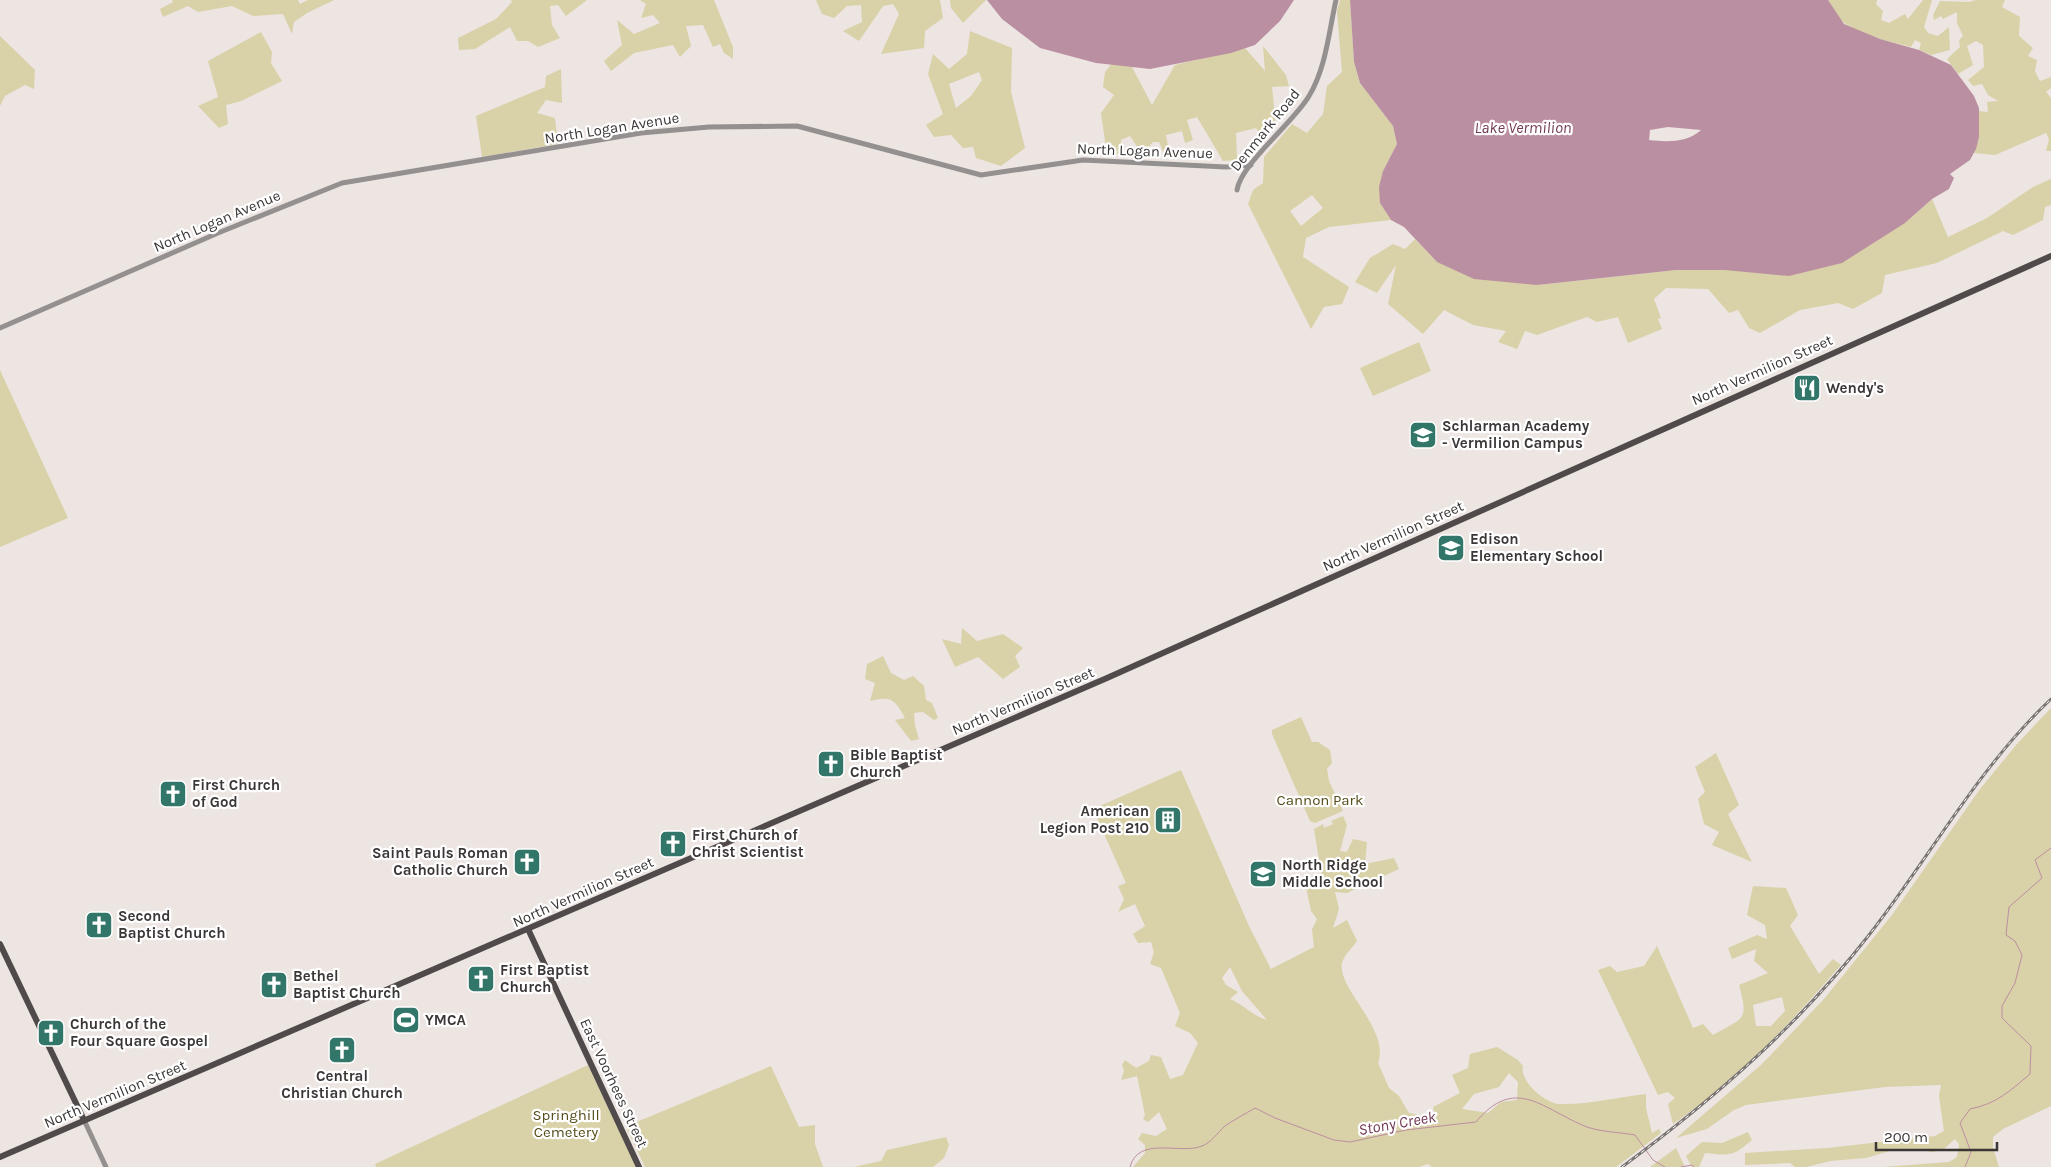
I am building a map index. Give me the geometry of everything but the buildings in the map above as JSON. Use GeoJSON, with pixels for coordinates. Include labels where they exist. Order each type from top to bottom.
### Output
{"type":"FeatureCollection","features":[{"type":"Feature","properties":{"kind":"main road","name":"North Vermilion Street"},"geometry":{"type":"LineString","coordinates":[[0,1157],[1192,640],[2051,256]]}},
{"type":"Feature","properties":{"kind":"main road","name":"East Voorhees Street"},"geometry":{"type":"LineString","coordinates":[[528,929],[640,1167]]}},
{"type":"Feature","properties":{"kind":"main road"},"geometry":{"type":"LineString","coordinates":[[0,944],[84,1120]]}},
{"type":"Feature","properties":{"kind":"street","name":"Denmark Road"},"geometry":{"type":"LineString","coordinates":[[1237,190],[1240,180],[1251,165],[1309,96],[1320,73],[1336,0]]}},
{"type":"Feature","properties":{"kind":"street","name":"North Logan Avenue"},"geometry":{"type":"LineString","coordinates":[[0,328],[218,233],[342,184],[641,133],[709,127],[797,126],[981,175],[1082,160],[1226,167],[1251,165]]}},
{"type":"Feature","properties":{"kind":"street"},"geometry":{"type":"LineString","coordinates":[[84,1120],[106,1167]]}},
{"type":"Feature","properties":{"kind":"green space"},"geometry":{"type":"Polygon","coordinates":[[[172,0],[298,0],[300,4],[308,0],[334,0],[307,13],[294,22],[292,34],[283,14],[253,16],[232,6],[198,12],[188,6],[163,17],[160,9],[173,2],[172,0]]]}},
{"type":"Feature","properties":{"kind":"green space"},"geometry":{"type":"Polygon","coordinates":[[[511,0],[587,0],[566,16],[558,5],[550,6],[552,25],[560,38],[538,47],[528,41],[517,41],[510,27],[475,49],[459,50],[458,38],[496,19],[512,2],[511,0]]]}},
{"type":"Feature","properties":{"kind":"green space"},"geometry":{"type":"Polygon","coordinates":[[[640,0],[714,0],[733,47],[733,59],[724,53],[720,44],[713,47],[703,25],[686,26],[691,46],[680,57],[673,45],[634,53],[611,71],[604,61],[622,45],[617,20],[634,34],[660,23],[653,15],[641,18],[646,4],[640,0]]]}},
{"type":"Feature","properties":{"kind":"green space"},"geometry":{"type":"Polygon","coordinates":[[[816,0],[940,0],[943,18],[925,31],[924,48],[881,54],[899,14],[893,4],[883,6],[859,41],[843,31],[862,22],[861,5],[847,6],[834,18],[822,14],[816,0]]]}},
{"type":"Feature","properties":{"kind":"green space"},"geometry":{"type":"Polygon","coordinates":[[[950,0],[986,0],[963,23],[951,8],[950,0]]]}},
{"type":"Feature","properties":{"kind":"green space"},"geometry":{"type":"Polygon","coordinates":[[[1340,0],[1350,0],[1354,62],[1360,83],[1393,126],[1397,144],[1383,171],[1380,203],[1391,220],[1329,227],[1306,238],[1303,257],[1349,287],[1342,304],[1324,307],[1311,329],[1248,204],[1253,190],[1263,183],[1264,157],[1292,124],[1307,133],[1323,114],[1327,86],[1342,72],[1337,11],[1340,0]],[[1312,195],[1290,211],[1301,226],[1323,208],[1312,195]]]}},
{"type":"Feature","properties":{"kind":"green space"},"geometry":{"type":"Polygon","coordinates":[[[1828,0],[1877,0],[1876,4],[1883,11],[1881,20],[1889,23],[1905,14],[1908,19],[1923,0],[1932,0],[1924,27],[1928,33],[1938,36],[1949,27],[1950,50],[1931,55],[1919,50],[1921,43],[1915,40],[1911,47],[1862,33],[1841,20],[1833,11],[1828,0]]]}},
{"type":"Feature","properties":{"kind":"green space"},"geometry":{"type":"Polygon","coordinates":[[[1976,0],[2005,0],[2002,7],[2020,17],[2019,36],[2033,48],[2028,56],[2037,60],[2035,71],[2040,81],[2051,77],[2051,88],[2046,92],[2051,98],[2051,151],[2046,151],[2049,139],[2046,133],[1995,155],[1974,153],[1979,137],[1979,111],[1988,112],[1987,102],[1998,101],[1988,95],[1982,84],[1973,86],[1968,80],[1984,67],[1983,45],[1976,41],[1967,46],[1973,65],[1958,74],[1947,59],[1960,47],[1959,40],[1963,36],[1957,23],[1957,12],[1943,19],[1941,16],[1934,20],[1933,15],[1940,1],[1969,2],[1976,0]]]}},
{"type":"Feature","properties":{"kind":"green space"},"geometry":{"type":"Polygon","coordinates":[[[970,31],[1012,48],[1011,92],[1025,148],[1001,166],[976,158],[973,147],[963,148],[951,135],[934,137],[926,125],[943,114],[928,74],[933,54],[949,69],[967,54],[970,31]],[[979,72],[949,84],[956,108],[971,96],[982,80],[979,72]]]}},
{"type":"Feature","properties":{"kind":"green space"},"geometry":{"type":"Polygon","coordinates":[[[261,32],[272,52],[271,63],[282,81],[241,101],[226,105],[228,124],[219,128],[198,106],[218,97],[208,61],[261,32]]]}},
{"type":"Feature","properties":{"kind":"green space"},"geometry":{"type":"Polygon","coordinates":[[[0,36],[35,70],[34,89],[25,85],[5,96],[0,106],[0,36]]]}},
{"type":"Feature","properties":{"kind":"green space"},"geometry":{"type":"Polygon","coordinates":[[[1263,46],[1286,75],[1289,86],[1272,87],[1276,125],[1263,139],[1256,128],[1236,133],[1237,160],[1223,161],[1197,117],[1187,120],[1193,140],[1185,143],[1182,131],[1166,135],[1170,156],[1165,156],[1159,142],[1153,142],[1142,154],[1130,136],[1121,140],[1120,154],[1107,155],[1101,113],[1114,95],[1103,87],[1105,72],[1112,63],[1132,67],[1152,105],[1175,65],[1245,48],[1265,71],[1263,46]]]}},
{"type":"Feature","properties":{"kind":"green space"},"geometry":{"type":"Polygon","coordinates":[[[561,69],[562,103],[546,100],[537,113],[555,118],[558,144],[482,157],[476,116],[545,87],[546,76],[561,69]]]}},
{"type":"Feature","properties":{"kind":"green space"},"geometry":{"type":"Polygon","coordinates":[[[2051,179],[2051,205],[2045,207],[2043,220],[2013,235],[2003,231],[1937,263],[1885,275],[1882,293],[1853,309],[1838,303],[1800,310],[1760,333],[1749,328],[1738,310],[1729,313],[1708,289],[1666,288],[1654,299],[1661,318],[1658,319],[1662,329],[1628,343],[1618,317],[1597,322],[1587,317],[1537,335],[1525,331],[1517,349],[1498,342],[1506,331],[1473,325],[1444,310],[1423,334],[1388,304],[1396,265],[1377,293],[1355,282],[1370,258],[1393,244],[1405,249],[1415,239],[1437,262],[1537,285],[1676,270],[1725,270],[1905,223],[1932,199],[1948,237],[1987,218],[2033,187],[2051,179]]]}},
{"type":"Feature","properties":{"kind":"green space"},"geometry":{"type":"Polygon","coordinates":[[[1419,342],[1431,371],[1373,396],[1360,368],[1419,342]]]}},
{"type":"Feature","properties":{"kind":"green space"},"geometry":{"type":"Polygon","coordinates":[[[0,370],[68,518],[0,547],[0,370]]]}},
{"type":"Feature","properties":{"kind":"green space"},"geometry":{"type":"Polygon","coordinates":[[[962,628],[977,641],[1003,634],[1023,648],[1015,656],[1020,667],[1003,679],[978,657],[955,667],[942,639],[961,644],[962,628]]]}},
{"type":"Feature","properties":{"kind":"green space"},"geometry":{"type":"Polygon","coordinates":[[[883,656],[891,673],[904,680],[913,676],[924,686],[926,700],[932,703],[938,718],[934,720],[923,712],[914,713],[919,739],[911,741],[895,720],[905,718],[892,700],[870,701],[875,683],[865,679],[867,664],[883,656]]]}},
{"type":"Feature","properties":{"kind":"green space"},"geometry":{"type":"Polygon","coordinates":[[[2051,708],[2051,1106],[2003,1129],[1993,1137],[1993,1148],[1999,1167],[1883,1167],[1949,1162],[1957,1157],[1959,1144],[1955,1139],[1943,1150],[1932,1152],[1919,1150],[1890,1151],[1866,1158],[1830,1161],[1806,1167],[1795,1167],[1790,1163],[1745,1165],[1745,1153],[1827,1148],[1935,1136],[1944,1131],[1939,1096],[1941,1085],[1885,1087],[1746,1105],[1734,1110],[1707,1129],[1676,1138],[1762,1064],[1824,999],[1892,915],[1980,789],[2017,744],[2051,708]]]}},
{"type":"Feature","properties":{"kind":"green space","name":"Cannon Park"},"geometry":{"type":"Polygon","coordinates":[[[1301,717],[1312,742],[1318,742],[1330,750],[1332,763],[1327,769],[1329,781],[1343,811],[1315,823],[1310,821],[1272,734],[1272,730],[1301,717]]]}},
{"type":"Feature","properties":{"kind":"green space"},"geometry":{"type":"Polygon","coordinates":[[[1716,753],[1739,805],[1728,814],[1752,862],[1712,845],[1719,832],[1704,824],[1698,799],[1705,792],[1695,767],[1716,753]]]}},
{"type":"Feature","properties":{"kind":"green space"},"geometry":{"type":"Polygon","coordinates":[[[1181,770],[1249,926],[1271,969],[1314,947],[1312,929],[1317,919],[1311,911],[1306,887],[1322,878],[1314,829],[1323,824],[1324,828],[1333,824],[1331,821],[1343,816],[1347,825],[1340,851],[1347,852],[1353,839],[1367,842],[1365,864],[1394,858],[1399,869],[1347,893],[1335,892],[1339,909],[1333,928],[1347,920],[1357,941],[1344,957],[1342,970],[1346,982],[1370,1022],[1376,1036],[1380,1050],[1378,1063],[1389,1088],[1399,1096],[1409,1113],[1435,1118],[1433,1107],[1460,1093],[1452,1075],[1468,1068],[1470,1054],[1497,1047],[1518,1060],[1523,1066],[1525,1079],[1535,1091],[1555,1103],[1580,1103],[1646,1094],[1646,1108],[1652,1133],[1659,1129],[1661,1133],[1616,1167],[1432,1167],[1428,1164],[1419,1167],[1133,1167],[1145,1153],[1145,1145],[1138,1139],[1142,1133],[1156,1136],[1167,1129],[1159,1112],[1148,1122],[1143,1119],[1145,1115],[1137,1076],[1121,1080],[1124,1071],[1122,1065],[1125,1060],[1136,1068],[1149,1061],[1151,1055],[1161,1057],[1170,1079],[1183,1075],[1198,1043],[1190,1033],[1175,1026],[1180,1013],[1161,968],[1150,964],[1154,952],[1151,942],[1138,943],[1133,934],[1145,926],[1135,904],[1118,912],[1124,899],[1118,886],[1126,883],[1093,809],[1181,770]],[[1230,967],[1222,978],[1226,985],[1238,992],[1230,999],[1267,1020],[1242,991],[1230,967]],[[1509,1073],[1499,1087],[1474,1094],[1462,1109],[1488,1113],[1501,1102],[1517,1100],[1518,1082],[1509,1073]]]}},
{"type":"Feature","properties":{"kind":"green space"},"geometry":{"type":"Polygon","coordinates":[[[1753,886],[1786,888],[1798,915],[1790,926],[1819,974],[1833,959],[1841,965],[1741,1070],[1697,1107],[1673,1124],[1668,1104],[1675,1098],[1668,1092],[1658,1095],[1598,970],[1610,966],[1617,972],[1644,966],[1657,946],[1693,1028],[1703,1024],[1713,1035],[1732,1025],[1741,1017],[1744,1006],[1739,985],[1768,973],[1754,961],[1756,949],[1732,959],[1728,948],[1757,935],[1767,939],[1765,925],[1747,915],[1753,886]],[[1782,997],[1753,1005],[1756,1026],[1771,1026],[1785,1011],[1782,997]]]}},
{"type":"Feature","properties":{"kind":"green space","name":"Springhill Cemetery"},"geometry":{"type":"Polygon","coordinates":[[[588,1065],[636,1167],[376,1167],[375,1164],[588,1065]]]}},
{"type":"Feature","properties":{"kind":"green space","name":"Springhill Cemetery"},"geometry":{"type":"Polygon","coordinates":[[[771,1066],[799,1127],[815,1125],[815,1144],[823,1167],[645,1167],[627,1126],[771,1066]]]}},
{"type":"Feature","properties":{"kind":"green space"},"geometry":{"type":"Polygon","coordinates":[[[1748,1132],[1752,1140],[1736,1152],[1731,1154],[1705,1153],[1699,1167],[1692,1167],[1686,1156],[1702,1142],[1722,1143],[1748,1132]]]}},
{"type":"Feature","properties":{"kind":"green space"},"geometry":{"type":"Polygon","coordinates":[[[946,1137],[949,1145],[944,1158],[933,1167],[854,1167],[881,1161],[887,1150],[946,1137]]]}},
{"type":"Feature","properties":{"kind":"green space"},"geometry":{"type":"Polygon","coordinates":[[[1676,1148],[1685,1167],[1650,1167],[1676,1148]]]}},
{"type":"Feature","properties":{"kind":"water"},"geometry":{"type":"Polygon","coordinates":[[[987,0],[1294,0],[1280,21],[1255,45],[1231,53],[1150,69],[1096,63],[1040,48],[1002,19],[987,0]]]}},
{"type":"Feature","properties":{"kind":"water","name":"Lake Vermilion"},"geometry":{"type":"Polygon","coordinates":[[[1350,0],[1828,0],[1844,24],[1880,39],[1919,50],[1951,65],[1974,96],[1979,108],[1979,137],[1976,149],[1970,160],[1950,174],[1954,178],[1949,189],[1932,199],[1905,223],[1842,263],[1789,276],[1725,270],[1676,270],[1537,285],[1474,279],[1437,262],[1404,227],[1391,220],[1380,203],[1379,187],[1383,171],[1397,144],[1393,126],[1360,83],[1354,62],[1350,0]],[[1668,127],[1650,130],[1649,140],[1669,141],[1683,139],[1701,130],[1668,127]]]}},
{"type":"Feature","properties":{"kind":"waterway","name":"Stony Creek"},"geometry":{"type":"LineString","coordinates":[[1965,1167],[1971,1152],[1960,1123],[1970,1109],[1995,1100],[2030,1074],[2031,1046],[2002,1018],[2002,1006],[2015,983],[2022,955],[2015,941],[2006,935],[2009,907],[2042,878],[2035,860],[2051,848]]}},
{"type":"Feature","properties":{"kind":"waterway","name":"Stony Creek"},"geometry":{"type":"LineString","coordinates":[[1130,1167],[1135,1157],[1142,1151],[1161,1148],[1183,1149],[1205,1145],[1225,1126],[1255,1108],[1275,1118],[1334,1140],[1350,1142],[1406,1130],[1476,1122],[1490,1108],[1503,1101],[1515,1098],[1540,1104],[1588,1127],[1635,1135],[1653,1160],[1665,1167]]}},
{"type":"Feature","properties":{"kind":"waterway","name":"Stony Creek"},"geometry":{"type":"LineString","coordinates":[[1681,1167],[1692,1165],[1694,1167]]}},
{"type":"Feature","properties":{"kind":"railway"},"geometry":{"type":"LineString","coordinates":[[1622,1167],[1722,1088],[1784,1031],[1842,969],[1891,905],[1977,783],[2000,754],[2051,699]]}},
{"type":"Feature","properties":{"kind":"place","name":"Wendy's"},"geometry":{"type":"Point","coordinates":[1807,388]}},
{"type":"Feature","properties":{"kind":"place","name":"Schlarman Academy - Vermilion Campus"},"geometry":{"type":"Point","coordinates":[1423,435]}},
{"type":"Feature","properties":{"kind":"place","name":"Edison Elementary School"},"geometry":{"type":"Point","coordinates":[1451,548]}},
{"type":"Feature","properties":{"kind":"place","name":"Bible Baptist Church"},"geometry":{"type":"Point","coordinates":[831,764]}},
{"type":"Feature","properties":{"kind":"place","name":"First Church of God"},"geometry":{"type":"Point","coordinates":[173,794]}},
{"type":"Feature","properties":{"kind":"place","name":"American Legion Post 210"},"geometry":{"type":"Point","coordinates":[1168,820]}},
{"type":"Feature","properties":{"kind":"place","name":"First Church of Christ Scientist"},"geometry":{"type":"Point","coordinates":[673,844]}},
{"type":"Feature","properties":{"kind":"place","name":"Saint Pauls Roman Catholic Church"},"geometry":{"type":"Point","coordinates":[527,862]}},
{"type":"Feature","properties":{"kind":"place","name":"North Ridge Middle School"},"geometry":{"type":"Point","coordinates":[1263,874]}},
{"type":"Feature","properties":{"kind":"place","name":"Second Baptist Church"},"geometry":{"type":"Point","coordinates":[99,925]}},
{"type":"Feature","properties":{"kind":"place","name":"First Baptist Church"},"geometry":{"type":"Point","coordinates":[481,979]}},
{"type":"Feature","properties":{"kind":"place","name":"Bethel Baptist Church"},"geometry":{"type":"Point","coordinates":[274,985]}},
{"type":"Feature","properties":{"kind":"place","name":"YMCA"},"geometry":{"type":"Point","coordinates":[406,1020]}},
{"type":"Feature","properties":{"kind":"place","name":"Church of the Four Square Gospel"},"geometry":{"type":"Point","coordinates":[51,1033]}},
{"type":"Feature","properties":{"kind":"place","name":"Central Christian Church"},"geometry":{"type":"Point","coordinates":[342,1050]}}]}
